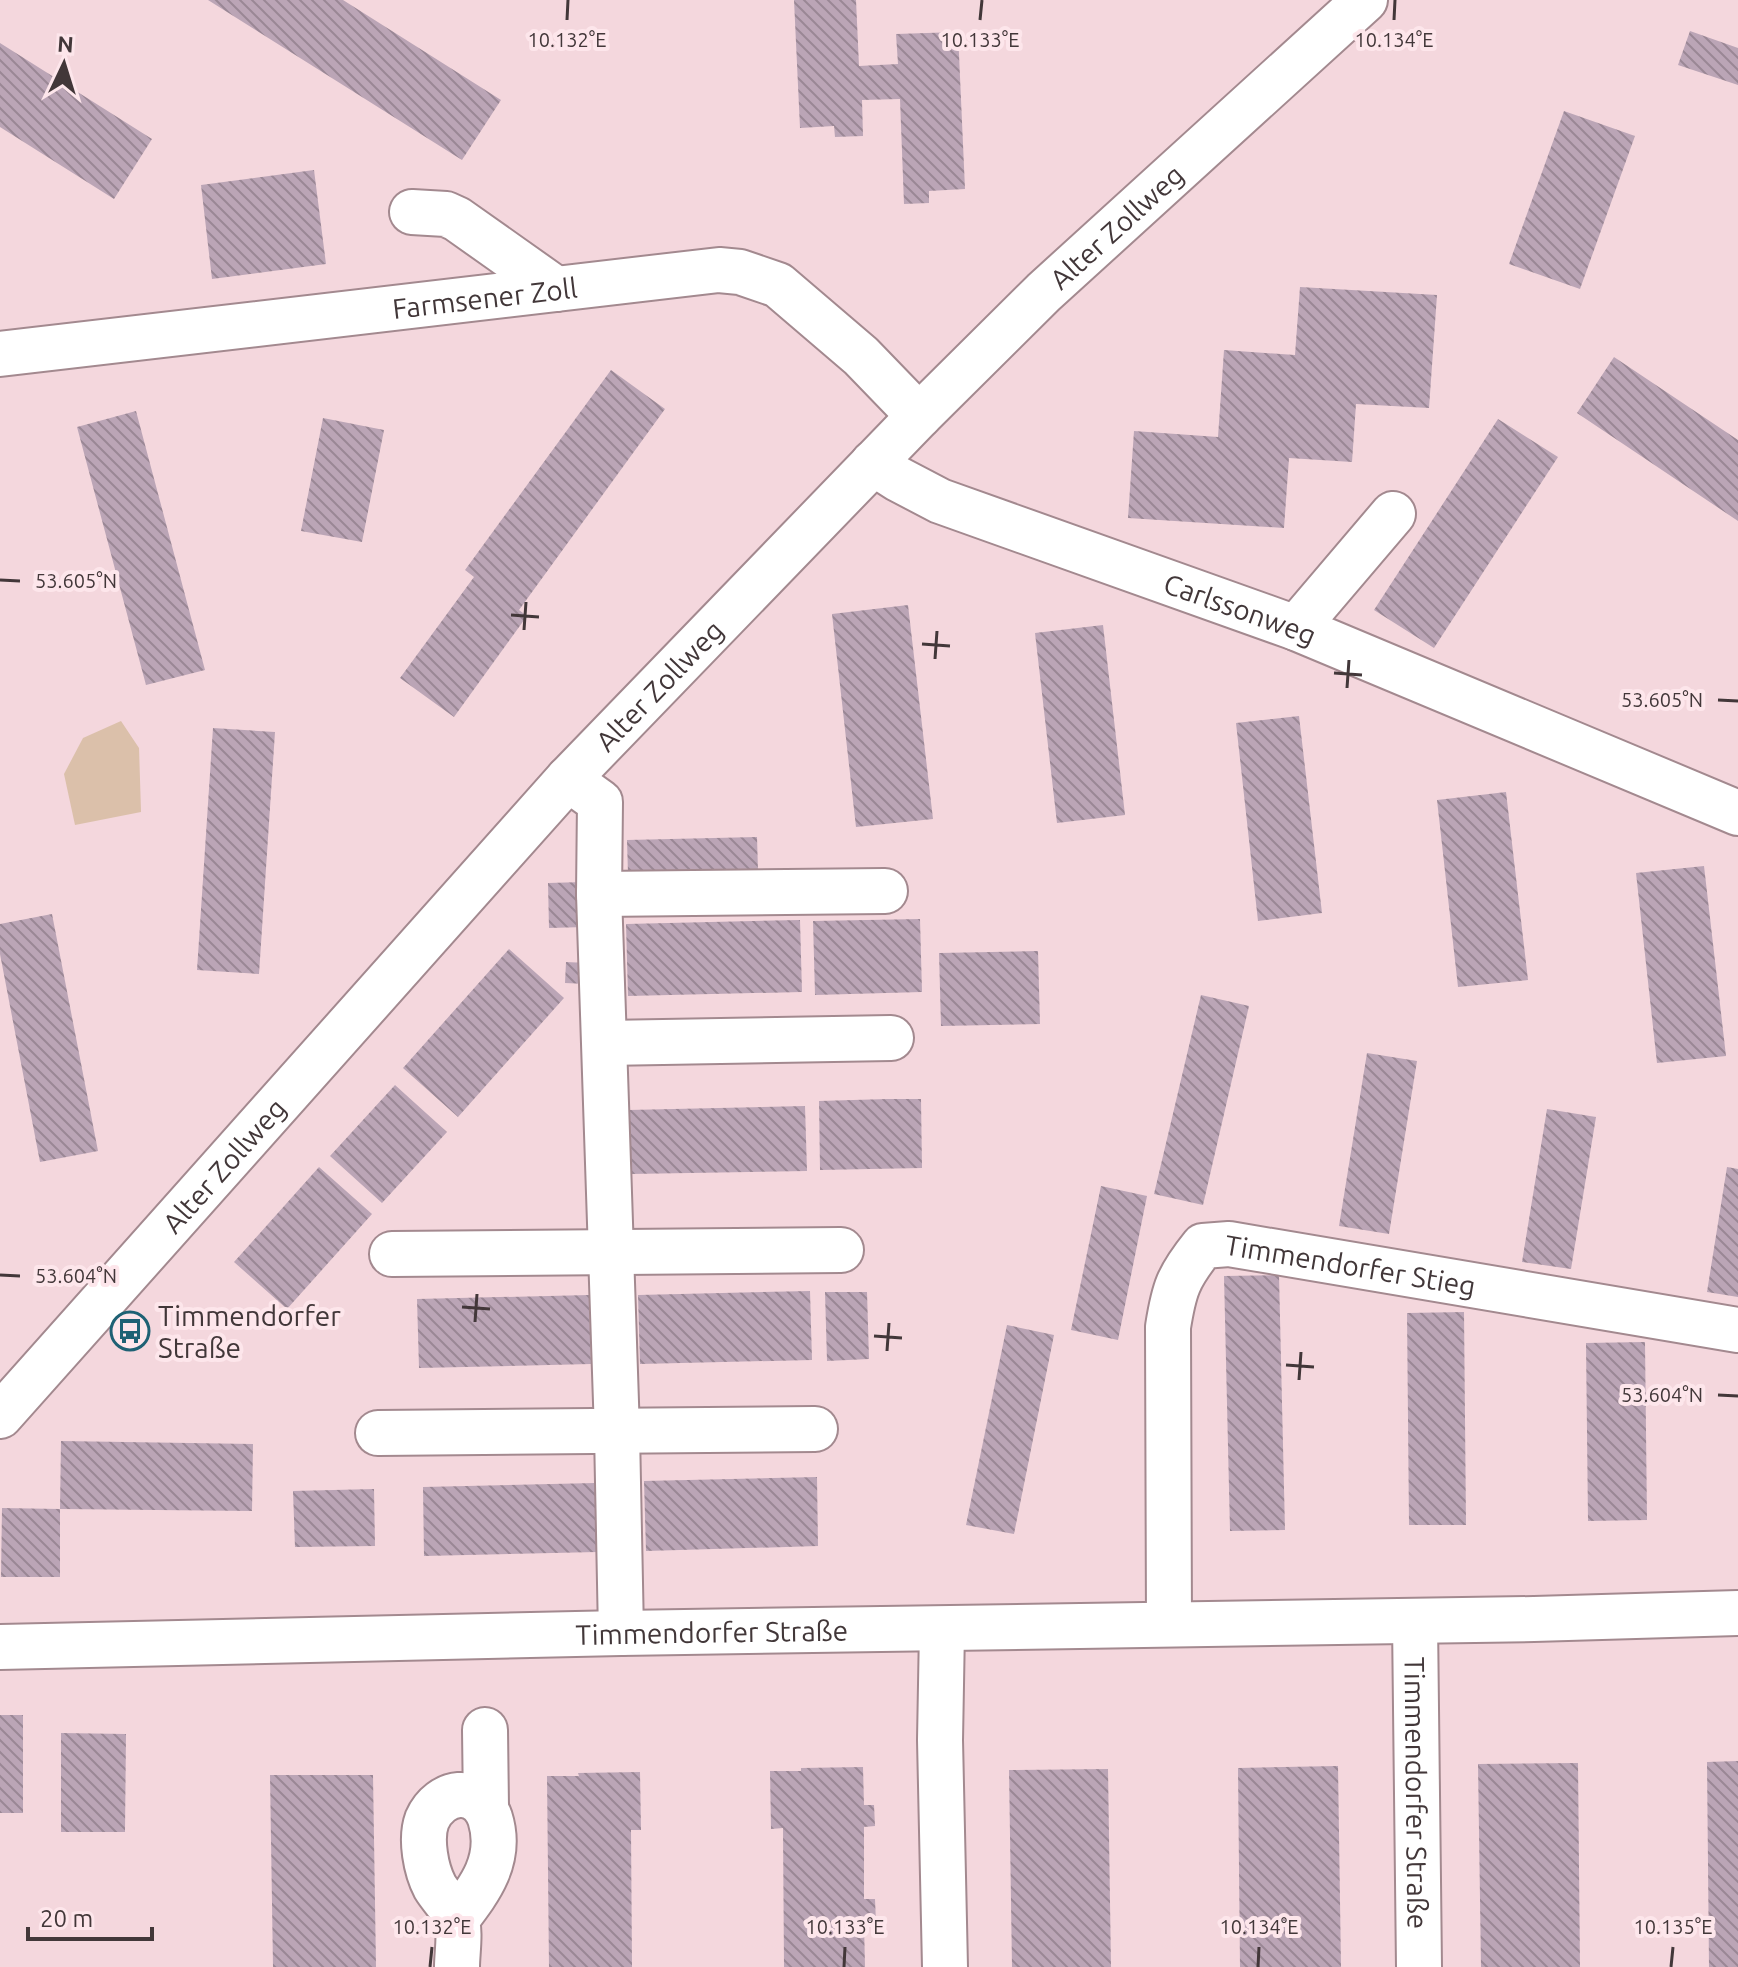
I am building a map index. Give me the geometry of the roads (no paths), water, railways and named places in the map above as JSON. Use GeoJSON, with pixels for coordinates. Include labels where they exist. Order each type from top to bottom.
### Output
{"type":"FeatureCollection","features":[{"type":"Feature","properties":{"kind":"street","name":"Alter Zollweg"},"geometry":{"type":"LineString","coordinates":[[0,1416],[568,779],[873,463],[1044,292],[1365,0]]}},
{"type":"Feature","properties":{"kind":"street"},"geometry":{"type":"LineString","coordinates":[[412,212],[446,214],[457,219],[556,289]]}},
{"type":"Feature","properties":{"kind":"street","name":"Farmsener Zoll"},"geometry":{"type":"LineString","coordinates":[[0,354],[719,270],[740,272],[778,285],[861,356],[919,416]]}},
{"type":"Feature","properties":{"kind":"street","name":"Carlssonweg"},"geometry":{"type":"LineString","coordinates":[[873,463],[940,501],[1296,628],[1738,813]]}},
{"type":"Feature","properties":{"kind":"street"},"geometry":{"type":"LineString","coordinates":[[1296,628],[1393,514]]}},
{"type":"Feature","properties":{"kind":"street"},"geometry":{"type":"LineString","coordinates":[[568,779],[600,802],[599,894],[621,1633]]}},
{"type":"Feature","properties":{"kind":"street"},"geometry":{"type":"LineString","coordinates":[[599,894],[885,891]]}},
{"type":"Feature","properties":{"kind":"street"},"geometry":{"type":"LineString","coordinates":[[605,1043],[891,1038]]}},
{"type":"Feature","properties":{"kind":"street","name":"Timmendorfer Stieg"},"geometry":{"type":"LineString","coordinates":[[1169,1624],[1168,1327],[1174,1290],[1203,1246],[1229,1244],[1738,1330]]}},
{"type":"Feature","properties":{"kind":"street"},"geometry":{"type":"LineString","coordinates":[[392,1254],[841,1250]]}},
{"type":"Feature","properties":{"kind":"street"},"geometry":{"type":"LineString","coordinates":[[378,1433],[815,1429]]}},
{"type":"Feature","properties":{"kind":"street","name":"Timmendorfer Straße"},"geometry":{"type":"LineString","coordinates":[[0,1647],[1738,1613]]}},
{"type":"Feature","properties":{"kind":"street","name":"Timmendorfer Straße"},"geometry":{"type":"LineString","coordinates":[[1415,1621],[1419,1967]]}},
{"type":"Feature","properties":{"kind":"street"},"geometry":{"type":"LineString","coordinates":[[942,1629],[940,1740],[945,1967]]}},
{"type":"Feature","properties":{"kind":"street"},"geometry":{"type":"LineString","coordinates":[[457,1919],[482,1886],[491,1865],[494,1844],[486,1807],[485,1730]]}},
{"type":"Feature","properties":{"kind":"street"},"geometry":{"type":"LineString","coordinates":[[457,1967],[457,1919],[434,1884],[426,1858],[425,1824],[434,1806],[451,1797],[474,1796],[486,1807]]}},
{"type":"Feature","properties":{"kind":"place","name":"Timmendorfer Straße"},"geometry":{"type":"Point","coordinates":[130,1331]}}]}
